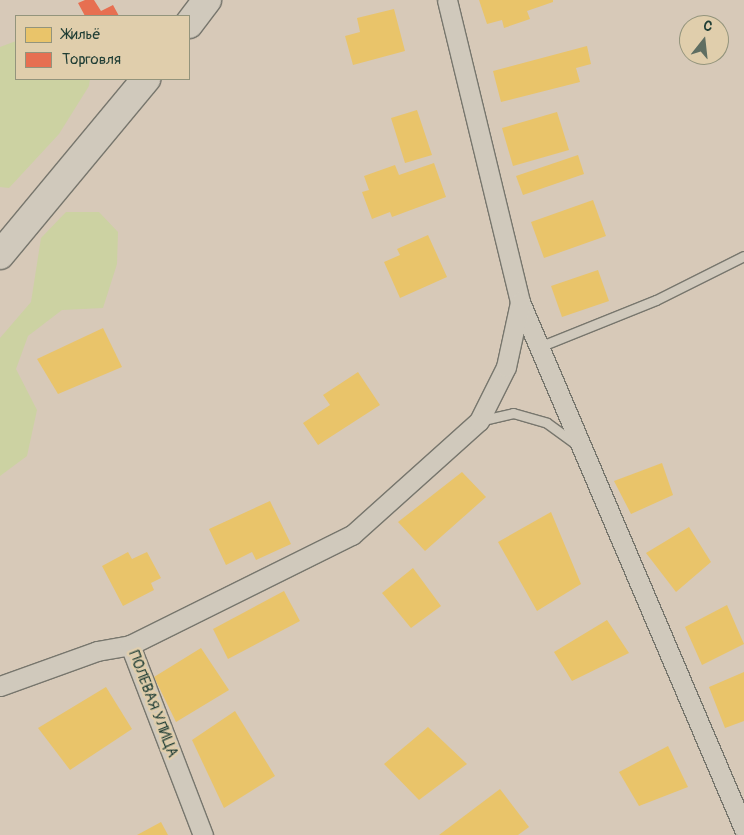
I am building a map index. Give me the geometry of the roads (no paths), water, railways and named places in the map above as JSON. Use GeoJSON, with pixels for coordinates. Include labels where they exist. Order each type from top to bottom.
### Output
{"type":"FeatureCollection","features":[{"type":"Feature","properties":{"kind":"main road"},"geometry":{"type":"LineString","coordinates":[[190,23],[207,0]]}},
{"type":"Feature","properties":{"kind":"main road"},"geometry":{"type":"LineString","coordinates":[[0,255],[145,80]]}},
{"type":"Feature","properties":{"kind":"street"},"geometry":{"type":"LineString","coordinates":[[447,0],[520,302],[741,829]]}},
{"type":"Feature","properties":{"kind":"street"},"geometry":{"type":"LineString","coordinates":[[130,644],[352,535],[479,421],[506,367],[520,302]]}},
{"type":"Feature","properties":{"kind":"street","name":"ПОЛЕВАЯ УЛИЦА"},"geometry":{"type":"LineString","coordinates":[[0,686],[97,651],[130,644],[203,835]]}},
{"type":"Feature","properties":{"kind":"lane"},"geometry":{"type":"LineString","coordinates":[[539,346],[656,300],[744,256]]}},
{"type":"Feature","properties":{"kind":"lane"},"geometry":{"type":"LineString","coordinates":[[479,421],[513,413],[547,424],[583,450]]}}]}
